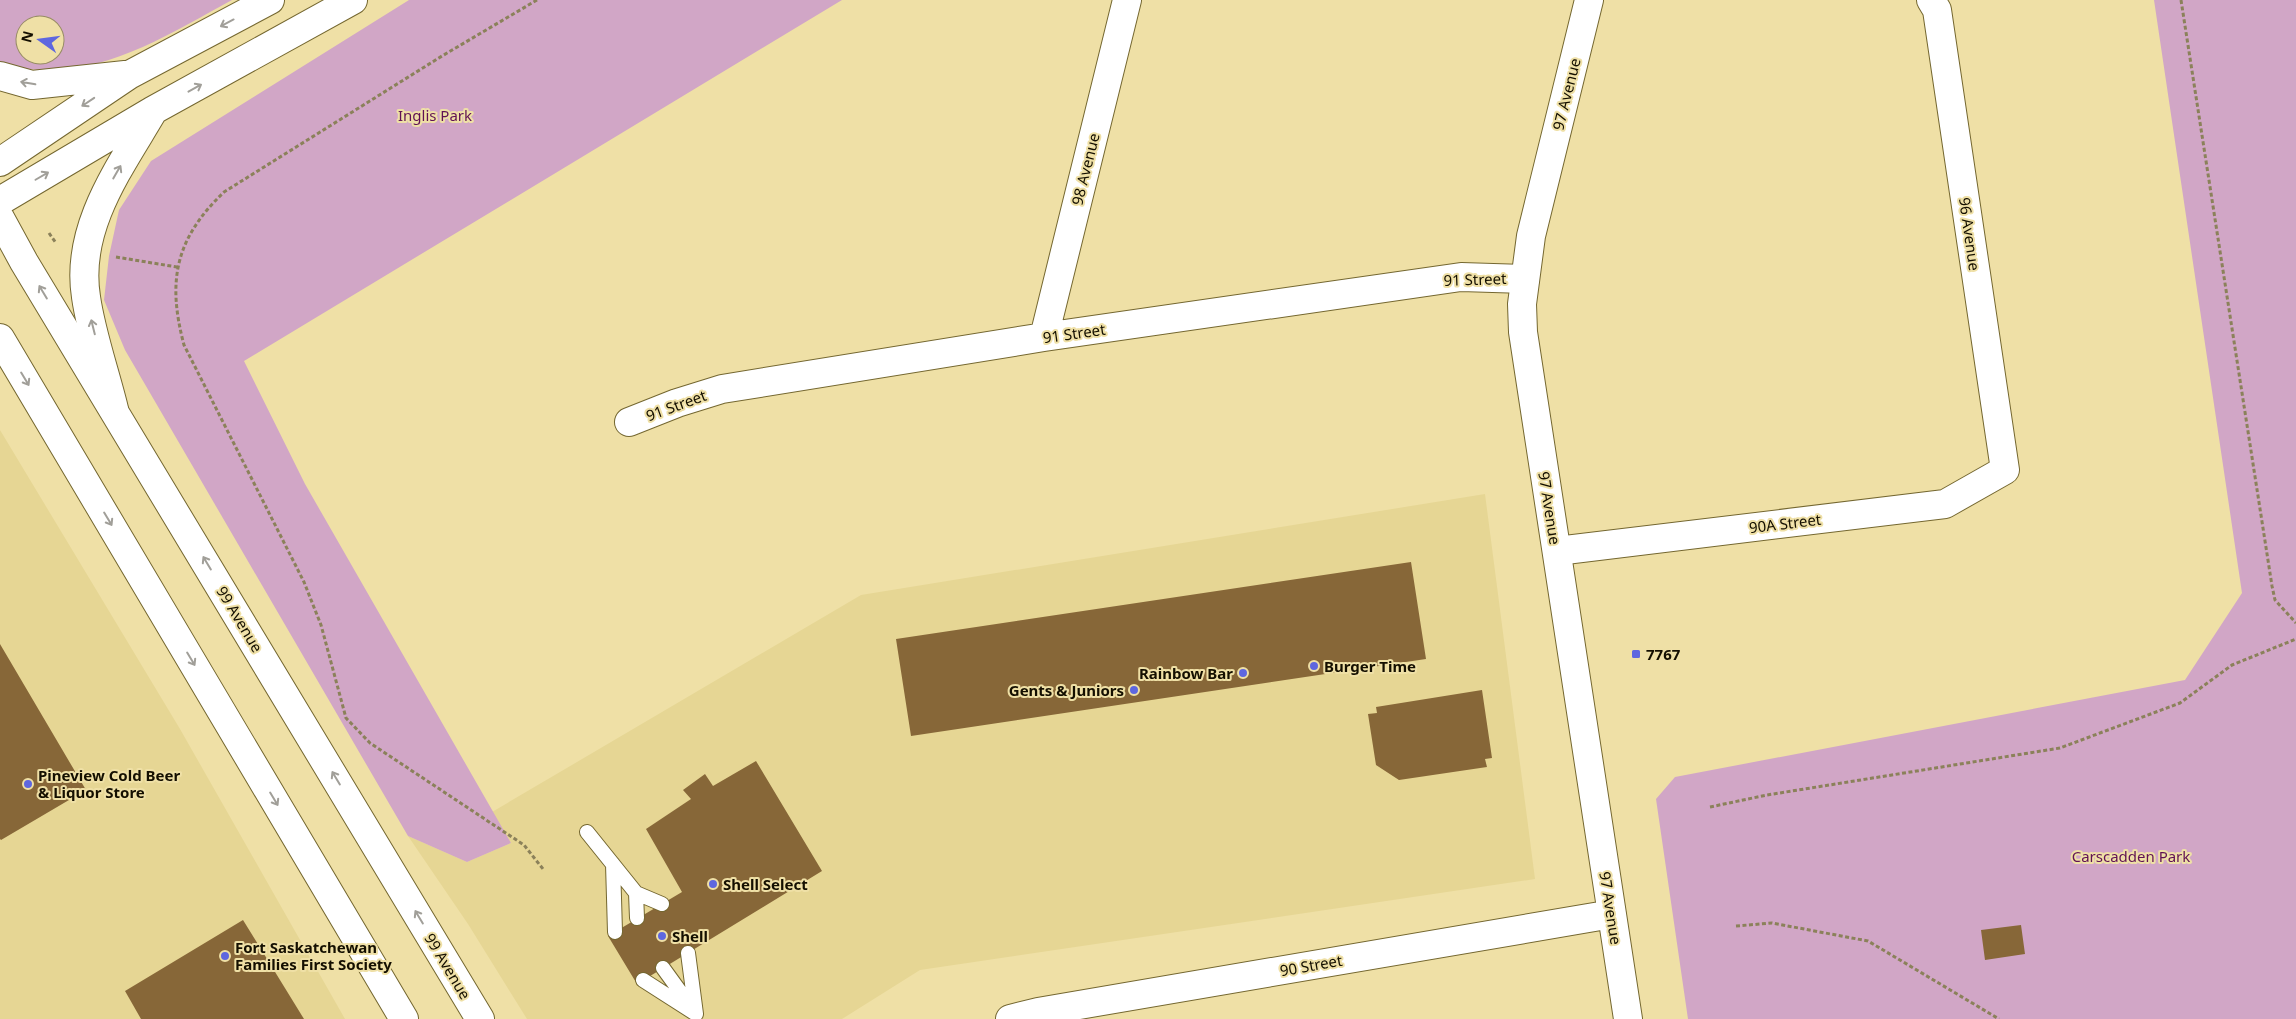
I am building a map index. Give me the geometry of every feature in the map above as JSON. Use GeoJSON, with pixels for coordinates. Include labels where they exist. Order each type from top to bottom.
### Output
{"type":"FeatureCollection","features":[{"type":"Feature","properties":{"kind":"street"},"geometry":{"type":"LineString","coordinates":[[0,162],[129,75],[270,0]]}},
{"type":"Feature","properties":{"kind":"street"},"geometry":{"type":"LineString","coordinates":[[0,201],[152,112],[353,0]]}},
{"type":"Feature","properties":{"kind":"street","name":"98 Avenue"},"geometry":{"type":"LineString","coordinates":[[1044,337],[1127,0]]}},
{"type":"Feature","properties":{"kind":"street","name":"97 Avenue"},"geometry":{"type":"LineString","coordinates":[[1589,0],[1536,217],[1522,304],[1523,332],[1628,1019]]}},
{"type":"Feature","properties":{"kind":"street","name":"96 Avenue"},"geometry":{"type":"LineString","coordinates":[[1931,0],[1937,10],[2005,470]]}},
{"type":"Feature","properties":{"kind":"street"},"geometry":{"type":"LineString","coordinates":[[0,76],[32,85],[129,75]]}},
{"type":"Feature","properties":{"kind":"street"},"geometry":{"type":"LineString","coordinates":[[114,408],[86,296],[87,252],[96,214],[104,194],[152,112]]}},
{"type":"Feature","properties":{"kind":"street","name":"99 Avenue"},"geometry":{"type":"LineString","coordinates":[[0,218],[24,262],[114,408],[480,1019]]}},
{"type":"Feature","properties":{"kind":"street","name":"91 Street"},"geometry":{"type":"LineString","coordinates":[[629,422],[677,403],[722,389],[1044,337],[1461,277],[1525,279]]}},
{"type":"Feature","properties":{"kind":"street"},"geometry":{"type":"LineString","coordinates":[[0,338],[404,1019]]}},
{"type":"Feature","properties":{"kind":"street","name":"90A Street"},"geometry":{"type":"LineString","coordinates":[[1557,551],[1945,504],[2005,470]]}},
{"type":"Feature","properties":{"kind":"street","name":"90 Street"},"geometry":{"type":"LineString","coordinates":[[1010,1019],[1038,1012],[1612,914]]}},
{"type":"Feature","properties":{"kind":"lane"},"geometry":{"type":"LineString","coordinates":[[587,832],[636,893],[662,904]]}},
{"type":"Feature","properties":{"kind":"lane"},"geometry":{"type":"LineString","coordinates":[[613,864],[615,932]]}},
{"type":"Feature","properties":{"kind":"lane"},"geometry":{"type":"LineString","coordinates":[[636,893],[638,918]]}},
{"type":"Feature","properties":{"kind":"lane"},"geometry":{"type":"LineString","coordinates":[[688,953],[696,1014]]}},
{"type":"Feature","properties":{"kind":"lane"},"geometry":{"type":"LineString","coordinates":[[663,968],[696,1014]]}},
{"type":"Feature","properties":{"kind":"lane"},"geometry":{"type":"LineString","coordinates":[[643,980],[696,1014]]}},
{"type":"Feature","properties":{"kind":"path"},"geometry":{"type":"LineString","coordinates":[[537,0],[224,192],[196,223],[187,239],[177,267],[174,292],[176,317],[184,345],[304,582],[321,625],[346,718],[370,743],[524,845],[543,869]]}},
{"type":"Feature","properties":{"kind":"path"},"geometry":{"type":"LineString","coordinates":[[2181,0],[2272,586],[2275,600],[2296,623]]}},
{"type":"Feature","properties":{"kind":"path"},"geometry":{"type":"LineString","coordinates":[[49,233],[57,246]]}},
{"type":"Feature","properties":{"kind":"path"},"geometry":{"type":"LineString","coordinates":[[109,256],[177,267]]}},
{"type":"Feature","properties":{"kind":"path"},"geometry":{"type":"LineString","coordinates":[[1710,808],[1767,795],[2060,748],[2180,703],[2232,665],[2296,639]]}},
{"type":"Feature","properties":{"kind":"path"},"geometry":{"type":"LineString","coordinates":[[1736,926],[1772,923],[1868,941],[1999,1019]]}},
{"type":"Feature","properties":{"kind":"shaded area"},"geometry":{"type":"Polygon","coordinates":[[[0,430],[180,729],[345,1019],[0,1019],[0,430]]]}},
{"type":"Feature","properties":{"kind":"shaded area"},"geometry":{"type":"Polygon","coordinates":[[[1485,494],[1535,879],[920,970],[842,1019],[527,1019],[468,924],[408,836],[467,862],[511,843],[492,812],[861,595],[1485,494]]]}},
{"type":"Feature","properties":{"kind":"green space"},"geometry":{"type":"Polygon","coordinates":[[[0,0],[232,0],[177,30],[121,56],[92,65],[62,70],[31,69],[0,63],[0,0]]]}},
{"type":"Feature","properties":{"kind":"green space","name":"Inglis Park"},"geometry":{"type":"Polygon","coordinates":[[[409,0],[842,0],[244,361],[305,484],[511,843],[467,862],[408,836],[125,350],[104,300],[109,256],[119,210],[151,161],[409,0]]]}},
{"type":"Feature","properties":{"kind":"green space","name":"Carscadden Park"},"geometry":{"type":"Polygon","coordinates":[[[2154,0],[2296,0],[2296,1019],[1688,1019],[1656,799],[1675,777],[2185,680],[2242,593],[2154,0]]]}},
{"type":"Feature","properties":{"kind":"building"},"geometry":{"type":"Polygon","coordinates":[[[1411,562],[1426,659],[911,736],[896,639],[1411,562]]]}},
{"type":"Feature","properties":{"kind":"building"},"geometry":{"type":"Polygon","coordinates":[[[0,644],[86,790],[1,840],[0,839],[0,644]]]}},
{"type":"Feature","properties":{"kind":"building"},"geometry":{"type":"Polygon","coordinates":[[[1482,690],[1492,758],[1485,759],[1487,767],[1399,780],[1376,765],[1368,714],[1377,713],[1376,707],[1482,690]]]}},
{"type":"Feature","properties":{"kind":"building"},"geometry":{"type":"Polygon","coordinates":[[[756,761],[822,871],[637,984],[608,936],[682,892],[646,829],[691,799],[683,790],[705,774],[713,786],[756,761]]]}},
{"type":"Feature","properties":{"kind":"building","name":"Fort Saskatchewan Families First Society"},"geometry":{"type":"Polygon","coordinates":[[[243,920],[304,1019],[141,1019],[125,991],[243,920]]]}},
{"type":"Feature","properties":{"kind":"building"},"geometry":{"type":"Polygon","coordinates":[[[2021,925],[2025,954],[1985,960],[1981,930],[2021,925]]]}},
{"type":"Feature","properties":{"kind":"place","name":"7767"},"geometry":{"type":"Point","coordinates":[1636,654]}},
{"type":"Feature","properties":{"kind":"place","name":"Burger Time"},"geometry":{"type":"Point","coordinates":[1314,666]}},
{"type":"Feature","properties":{"kind":"place","name":"Rainbow Bar"},"geometry":{"type":"Point","coordinates":[1243,673]}},
{"type":"Feature","properties":{"kind":"place","name":"Gents & Juniors"},"geometry":{"type":"Point","coordinates":[1134,690]}},
{"type":"Feature","properties":{"kind":"place","name":"Pineview Cold Beer & Liquor Store"},"geometry":{"type":"Point","coordinates":[28,784]}},
{"type":"Feature","properties":{"kind":"place","name":"Shell Select"},"geometry":{"type":"Point","coordinates":[713,884]}},
{"type":"Feature","properties":{"kind":"place","name":"Shell"},"geometry":{"type":"Point","coordinates":[662,936]}},
{"type":"Feature","properties":{"kind":"place","name":"Fort Saskatchewan Families First Society"},"geometry":{"type":"Point","coordinates":[225,956]}}]}
